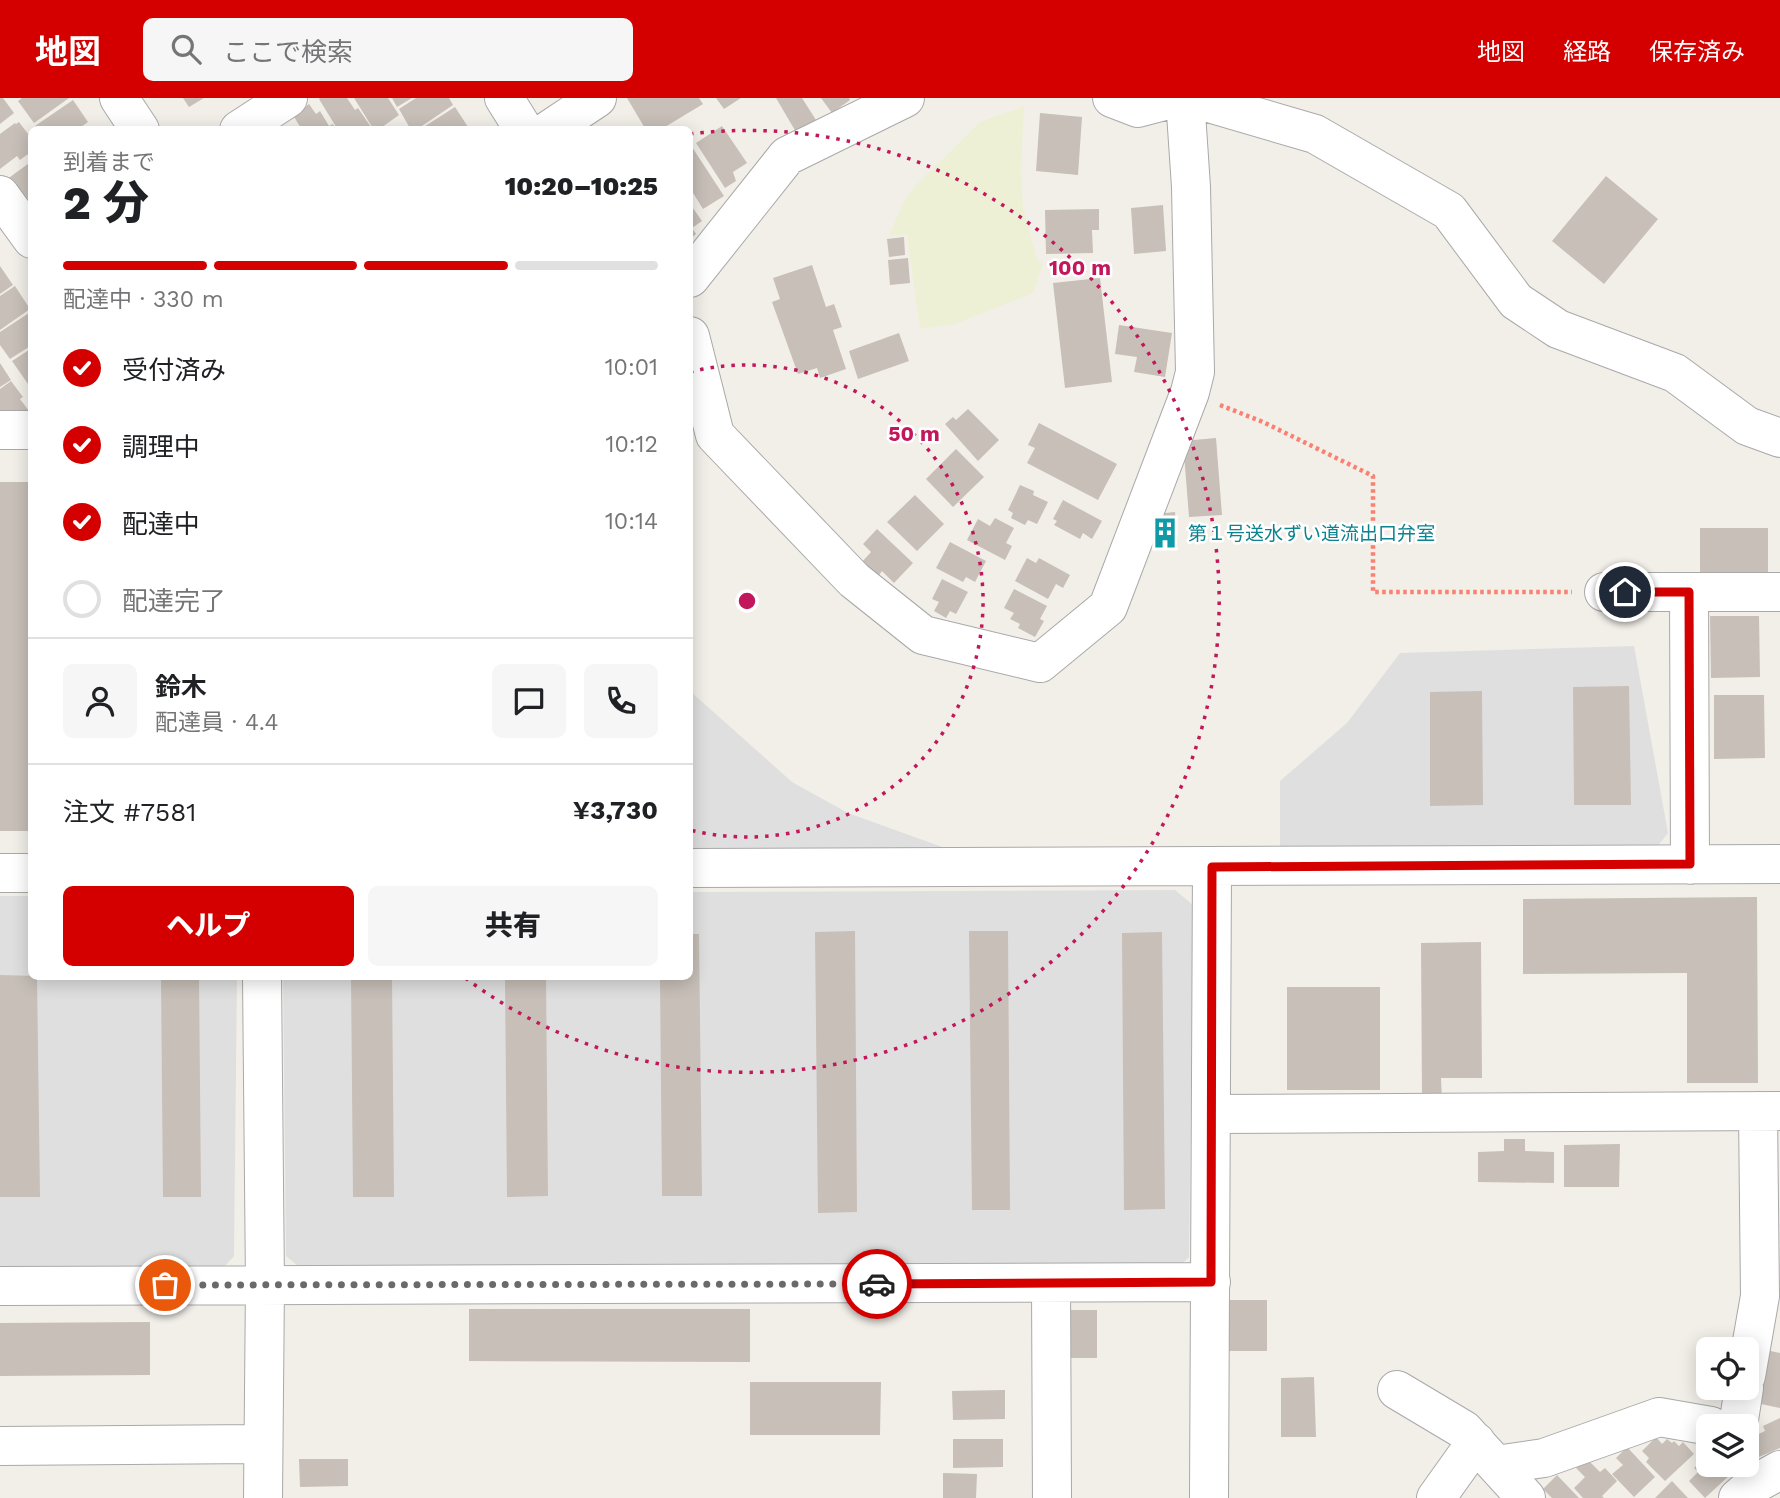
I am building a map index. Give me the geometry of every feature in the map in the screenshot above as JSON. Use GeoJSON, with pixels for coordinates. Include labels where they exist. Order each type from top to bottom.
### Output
{"type":"FeatureCollection","features":[{"type":"Feature","properties":{"kind":"street"},"geometry":{"type":"LineString","coordinates":[[119,98],[137,126]]}},
{"type":"Feature","properties":{"kind":"street"},"geometry":{"type":"LineString","coordinates":[[245,126],[288,98]]}},
{"type":"Feature","properties":{"kind":"street"},"geometry":{"type":"LineString","coordinates":[[504,98],[522,126]]}},
{"type":"Feature","properties":{"kind":"street"},"geometry":{"type":"LineString","coordinates":[[554,126],[597,98]]}},
{"type":"Feature","properties":{"kind":"street"},"geometry":{"type":"LineString","coordinates":[[693,274],[788,156],[905,98]]}},
{"type":"Feature","properties":{"kind":"street"},"geometry":{"type":"LineString","coordinates":[[1112,98],[1138,108],[1176,98]]}},
{"type":"Feature","properties":{"kind":"street"},"geometry":{"type":"LineString","coordinates":[[693,348],[715,435],[854,580],[923,635],[1040,663],[1108,607],[1190,392],[1195,372],[1191,187],[1185,98]]}},
{"type":"Feature","properties":{"kind":"street"},"geometry":{"type":"LineString","coordinates":[[1192,98],[1315,134],[1427,198],[1449,211],[1516,301],[1558,329],[1675,373],[1747,426],[1780,438]]}},
{"type":"Feature","properties":{"kind":"street"},"geometry":{"type":"LineString","coordinates":[[0,195],[28,234]]}},
{"type":"Feature","properties":{"kind":"street"},"geometry":{"type":"LineString","coordinates":[[0,430],[28,430]]}},
{"type":"Feature","properties":{"kind":"street"},"geometry":{"type":"LineString","coordinates":[[1604,592],[1780,592]]}},
{"type":"Feature","properties":{"kind":"street"},"geometry":{"type":"LineString","coordinates":[[1689,592],[1690,864]]}},
{"type":"Feature","properties":{"kind":"street"},"geometry":{"type":"LineString","coordinates":[[693,869],[1780,864]]}},
{"type":"Feature","properties":{"kind":"street"},"geometry":{"type":"LineString","coordinates":[[1209,1498],[1213,1114],[1212,867]]}},
{"type":"Feature","properties":{"kind":"street"},"geometry":{"type":"LineString","coordinates":[[0,873],[28,873]]}},
{"type":"Feature","properties":{"kind":"street"},"geometry":{"type":"LineString","coordinates":[[262,980],[265,1284],[263,1498]]}},
{"type":"Feature","properties":{"kind":"street"},"geometry":{"type":"LineString","coordinates":[[1213,1114],[1769,1111],[1770,1291],[1757,1337]]}},
{"type":"Feature","properties":{"kind":"street"},"geometry":{"type":"LineString","coordinates":[[0,1286],[1211,1282]]}},
{"type":"Feature","properties":{"kind":"street"},"geometry":{"type":"LineString","coordinates":[[1051,1284],[1052,1498]]}},
{"type":"Feature","properties":{"kind":"street"},"geometry":{"type":"LineString","coordinates":[[1398,1390],[1464,1430],[1526,1498]]}},
{"type":"Feature","properties":{"kind":"street"},"geometry":{"type":"LineString","coordinates":[[1436,1498],[1486,1454],[1544,1458],[1659,1417],[1696,1423]]}},
{"type":"Feature","properties":{"kind":"street"},"geometry":{"type":"LineString","coordinates":[[0,1446],[262,1444]]}},
{"type":"Feature","properties":{"kind":"street"},"geometry":{"type":"LineString","coordinates":[[1738,1498],[1753,1485],[1780,1470]]}},
{"type":"Feature","properties":{"kind":"path"},"geometry":{"type":"LineString","coordinates":[[1190,392],[1263,422],[1373,475],[1373,592],[1604,592]]}},
{"type":"Feature","properties":{"kind":"shaded area"},"geometry":{"type":"Polygon","coordinates":[[[1634,646],[1668,833],[1657,847],[1280,851],[1280,781],[1347,723],[1400,653],[1634,646]]]}},
{"type":"Feature","properties":{"kind":"shaded area"},"geometry":{"type":"Polygon","coordinates":[[[693,694],[792,782],[848,813],[945,848],[693,850],[693,694]]]}},
{"type":"Feature","properties":{"kind":"shaded area"},"geometry":{"type":"Polygon","coordinates":[[[1175,890],[1193,905],[1189,1257],[1183,1263],[299,1267],[286,1256],[283,980],[693,980],[693,892],[1175,890]]]}},
{"type":"Feature","properties":{"kind":"shaded area"},"geometry":{"type":"Polygon","coordinates":[[[0,896],[28,896],[28,980],[237,980],[234,1256],[224,1267],[0,1273],[0,896]]]}},
{"type":"Feature","properties":{"kind":"green space"},"geometry":{"type":"Polygon","coordinates":[[[1024,106],[1021,171],[1023,207],[1037,260],[1043,264],[1033,293],[955,324],[920,329],[907,235],[889,236],[903,203],[914,187],[980,122],[1024,106]]]}},
{"type":"Feature","properties":{"kind":"building"},"geometry":{"type":"Polygon","coordinates":[[[0,98],[3,98],[14,113],[0,124],[0,98]]]}},
{"type":"Feature","properties":{"kind":"building"},"geometry":{"type":"Polygon","coordinates":[[[22,98],[69,98],[34,123],[18,101],[22,98]]]}},
{"type":"Feature","properties":{"kind":"building"},"geometry":{"type":"Polygon","coordinates":[[[183,98],[204,98],[189,107],[183,98]]]}},
{"type":"Feature","properties":{"kind":"building"},"geometry":{"type":"Polygon","coordinates":[[[347,98],[370,126],[336,126],[319,99],[347,98]]]}},
{"type":"Feature","properties":{"kind":"building"},"geometry":{"type":"Polygon","coordinates":[[[354,98],[388,98],[399,115],[384,126],[372,126],[354,98]]]}},
{"type":"Feature","properties":{"kind":"building"},"geometry":{"type":"Polygon","coordinates":[[[392,98],[412,98],[397,107],[392,98]]]}},
{"type":"Feature","properties":{"kind":"building"},"geometry":{"type":"Polygon","coordinates":[[[416,98],[449,98],[453,105],[422,126],[409,126],[399,109],[416,98]]]}},
{"type":"Feature","properties":{"kind":"building"},"geometry":{"type":"Polygon","coordinates":[[[627,98],[699,98],[703,104],[667,126],[644,126],[627,98]]]}},
{"type":"Feature","properties":{"kind":"building"},"geometry":{"type":"Polygon","coordinates":[[[716,98],[741,98],[724,109],[716,98]]]}},
{"type":"Feature","properties":{"kind":"building"},"geometry":{"type":"Polygon","coordinates":[[[776,98],[802,98],[816,120],[796,132],[776,98]]]}},
{"type":"Feature","properties":{"kind":"building"},"geometry":{"type":"Polygon","coordinates":[[[821,98],[849,98],[850,100],[832,113],[821,98]]]}},
{"type":"Feature","properties":{"kind":"building"},"geometry":{"type":"Polygon","coordinates":[[[73,100],[88,122],[82,126],[35,126],[73,100]]]}},
{"type":"Feature","properties":{"kind":"building"},"geometry":{"type":"Polygon","coordinates":[[[309,104],[316,114],[320,111],[329,126],[300,126],[293,115],[309,104]]]}},
{"type":"Feature","properties":{"kind":"building"},"geometry":{"type":"Polygon","coordinates":[[[455,107],[467,126],[425,126],[455,107]]]}},
{"type":"Feature","properties":{"kind":"building"},"geometry":{"type":"Polygon","coordinates":[[[1040,113],[1082,117],[1078,175],[1036,171],[1040,113]]]}},
{"type":"Feature","properties":{"kind":"building"},"geometry":{"type":"Polygon","coordinates":[[[19,122],[28,134],[28,154],[20,160],[17,156],[0,169],[0,134],[19,122]]]}},
{"type":"Feature","properties":{"kind":"building"},"geometry":{"type":"Polygon","coordinates":[[[722,126],[747,163],[733,172],[736,181],[725,188],[696,143],[722,126]]]}},
{"type":"Feature","properties":{"kind":"building"},"geometry":{"type":"Polygon","coordinates":[[[693,149],[724,196],[703,209],[693,193],[693,149]]]}},
{"type":"Feature","properties":{"kind":"building"},"geometry":{"type":"Polygon","coordinates":[[[28,164],[28,198],[22,202],[6,180],[28,164]]]}},
{"type":"Feature","properties":{"kind":"building"},"geometry":{"type":"Polygon","coordinates":[[[1606,176],[1658,219],[1604,284],[1552,241],[1606,176]]]}},
{"type":"Feature","properties":{"kind":"building"},"geometry":{"type":"Polygon","coordinates":[[[1163,205],[1166,251],[1134,254],[1131,208],[1163,205]]]}},
{"type":"Feature","properties":{"kind":"building"},"geometry":{"type":"Polygon","coordinates":[[[693,208],[702,221],[693,227],[693,208]]]}},
{"type":"Feature","properties":{"kind":"building"},"geometry":{"type":"Polygon","coordinates":[[[1099,209],[1099,230],[1092,230],[1093,253],[1046,254],[1045,210],[1099,209]]]}},
{"type":"Feature","properties":{"kind":"building"},"geometry":{"type":"Polygon","coordinates":[[[904,237],[905,255],[889,257],[887,239],[904,237]]]}},
{"type":"Feature","properties":{"kind":"building"},"geometry":{"type":"Polygon","coordinates":[[[908,258],[910,283],[890,285],[888,260],[908,258]]]}},
{"type":"Feature","properties":{"kind":"building"},"geometry":{"type":"Polygon","coordinates":[[[812,265],[826,307],[834,304],[842,327],[833,330],[846,369],[820,378],[817,368],[798,374],[772,302],[780,299],[773,278],[812,265]]]}},
{"type":"Feature","properties":{"kind":"building"},"geometry":{"type":"Polygon","coordinates":[[[0,266],[13,285],[0,294],[0,266]]]}},
{"type":"Feature","properties":{"kind":"building"},"geometry":{"type":"Polygon","coordinates":[[[1100,278],[1112,382],[1065,388],[1053,283],[1100,278]]]}},
{"type":"Feature","properties":{"kind":"building"},"geometry":{"type":"Polygon","coordinates":[[[15,286],[28,306],[28,310],[0,330],[0,296],[15,286]]]}},
{"type":"Feature","properties":{"kind":"building"},"geometry":{"type":"Polygon","coordinates":[[[28,314],[28,348],[10,359],[0,345],[0,332],[28,314]]]}},
{"type":"Feature","properties":{"kind":"building"},"geometry":{"type":"Polygon","coordinates":[[[1119,325],[1172,333],[1165,377],[1134,372],[1137,357],[1115,354],[1119,325]]]}},
{"type":"Feature","properties":{"kind":"building"},"geometry":{"type":"Polygon","coordinates":[[[899,333],[909,361],[858,379],[849,351],[899,333]]]}},
{"type":"Feature","properties":{"kind":"building"},"geometry":{"type":"Polygon","coordinates":[[[28,351],[28,384],[12,361],[28,351]]]}},
{"type":"Feature","properties":{"kind":"building"},"geometry":{"type":"Polygon","coordinates":[[[0,363],[11,380],[0,387],[0,363]]]}},
{"type":"Feature","properties":{"kind":"building"},"geometry":{"type":"Polygon","coordinates":[[[11,381],[23,397],[20,399],[28,411],[0,419],[0,389],[11,381]]]}},
{"type":"Feature","properties":{"kind":"building"},"geometry":{"type":"Polygon","coordinates":[[[968,409],[999,440],[978,461],[945,424],[953,417],[956,420],[968,409]]]}},
{"type":"Feature","properties":{"kind":"building"},"geometry":{"type":"Polygon","coordinates":[[[1039,423],[1117,464],[1098,500],[1027,463],[1035,448],[1028,445],[1039,423]]]}},
{"type":"Feature","properties":{"kind":"building"},"geometry":{"type":"Polygon","coordinates":[[[1216,438],[1222,515],[1189,517],[1183,441],[1216,438]]]}},
{"type":"Feature","properties":{"kind":"building"},"geometry":{"type":"Polygon","coordinates":[[[956,449],[984,477],[953,507],[926,479],[956,449]]]}},
{"type":"Feature","properties":{"kind":"building"},"geometry":{"type":"Polygon","coordinates":[[[0,482],[28,482],[28,831],[0,831],[0,482]]]}},
{"type":"Feature","properties":{"kind":"building"},"geometry":{"type":"Polygon","coordinates":[[[1020,485],[1034,491],[1033,495],[1048,502],[1037,524],[1028,520],[1025,525],[1011,518],[1013,513],[1008,510],[1020,485]]]}},
{"type":"Feature","properties":{"kind":"building"},"geometry":{"type":"Polygon","coordinates":[[[915,495],[944,524],[917,551],[887,522],[915,495]]]}},
{"type":"Feature","properties":{"kind":"building"},"geometry":{"type":"Polygon","coordinates":[[[1063,500],[1102,521],[1092,539],[1083,533],[1080,539],[1054,525],[1057,521],[1053,519],[1063,500]]]}},
{"type":"Feature","properties":{"kind":"building","name":"第１号送水ずい道流出口弁室"},"geometry":{"type":"Polygon","coordinates":[[[1175,512],[1178,546],[1155,548],[1152,519],[1156,514],[1175,512]]]}},
{"type":"Feature","properties":{"kind":"building"},"geometry":{"type":"Polygon","coordinates":[[[995,518],[1014,528],[1006,543],[1012,546],[1005,560],[967,540],[978,519],[990,526],[995,518]]]}},
{"type":"Feature","properties":{"kind":"building"},"geometry":{"type":"Polygon","coordinates":[[[1700,528],[1768,528],[1768,575],[1700,575],[1700,528]]]}},
{"type":"Feature","properties":{"kind":"building"},"geometry":{"type":"Polygon","coordinates":[[[877,529],[913,563],[894,583],[882,571],[877,578],[861,563],[871,552],[863,544],[877,529]]]}},
{"type":"Feature","properties":{"kind":"building"},"geometry":{"type":"Polygon","coordinates":[[[950,542],[986,561],[975,582],[966,577],[963,582],[936,568],[950,542]]]}},
{"type":"Feature","properties":{"kind":"building"},"geometry":{"type":"Polygon","coordinates":[[[1027,558],[1036,563],[1039,558],[1070,575],[1063,588],[1056,584],[1048,599],[1015,581],[1027,558]]]}},
{"type":"Feature","properties":{"kind":"building"},"geometry":{"type":"Polygon","coordinates":[[[942,579],[968,592],[956,614],[950,611],[946,618],[934,611],[939,602],[932,599],[942,579]]]}},
{"type":"Feature","properties":{"kind":"building"},"geometry":{"type":"Polygon","coordinates":[[[1014,589],[1047,606],[1040,619],[1044,621],[1035,637],[1018,628],[1020,624],[1010,619],[1014,613],[1004,608],[1014,589]]]}},
{"type":"Feature","properties":{"kind":"building"},"geometry":{"type":"Polygon","coordinates":[[[1710,616],[1759,616],[1760,677],[1711,678],[1710,616]]]}},
{"type":"Feature","properties":{"kind":"building"},"geometry":{"type":"Polygon","coordinates":[[[1629,686],[1631,805],[1574,805],[1573,687],[1629,686]]]}},
{"type":"Feature","properties":{"kind":"building"},"geometry":{"type":"Polygon","coordinates":[[[1482,691],[1483,805],[1430,806],[1430,692],[1482,691]]]}},
{"type":"Feature","properties":{"kind":"building"},"geometry":{"type":"Polygon","coordinates":[[[1714,695],[1764,695],[1765,758],[1714,759],[1714,695]]]}},
{"type":"Feature","properties":{"kind":"building"},"geometry":{"type":"Polygon","coordinates":[[[1757,897],[1758,1083],[1687,1083],[1687,973],[1523,974],[1523,899],[1757,897]]]}},
{"type":"Feature","properties":{"kind":"building"},"geometry":{"type":"Polygon","coordinates":[[[855,931],[857,1212],[818,1213],[815,932],[855,931]]]}},
{"type":"Feature","properties":{"kind":"building"},"geometry":{"type":"Polygon","coordinates":[[[969,931],[1008,931],[1010,1210],[972,1210],[969,931]]]}},
{"type":"Feature","properties":{"kind":"building"},"geometry":{"type":"Polygon","coordinates":[[[1162,932],[1165,1209],[1124,1210],[1122,933],[1162,932]]]}},
{"type":"Feature","properties":{"kind":"building"},"geometry":{"type":"Polygon","coordinates":[[[693,934],[699,934],[702,1196],[662,1196],[660,980],[693,980],[693,934]]]}},
{"type":"Feature","properties":{"kind":"building"},"geometry":{"type":"Polygon","coordinates":[[[1481,942],[1482,1078],[1441,1078],[1442,1101],[1422,1102],[1421,943],[1481,942]]]}},
{"type":"Feature","properties":{"kind":"building"},"geometry":{"type":"Polygon","coordinates":[[[0,975],[28,976],[28,980],[37,980],[40,1197],[0,1197],[0,975]]]}},
{"type":"Feature","properties":{"kind":"building"},"geometry":{"type":"Polygon","coordinates":[[[161,980],[199,980],[201,1197],[163,1197],[161,980]]]}},
{"type":"Feature","properties":{"kind":"building"},"geometry":{"type":"Polygon","coordinates":[[[351,980],[392,980],[394,1197],[353,1197],[351,980]]]}},
{"type":"Feature","properties":{"kind":"building"},"geometry":{"type":"Polygon","coordinates":[[[505,980],[546,980],[548,1196],[507,1197],[505,980]]]}},
{"type":"Feature","properties":{"kind":"building"},"geometry":{"type":"Polygon","coordinates":[[[1287,987],[1380,987],[1380,1090],[1287,1090],[1287,987]]]}},
{"type":"Feature","properties":{"kind":"building"},"geometry":{"type":"Polygon","coordinates":[[[1504,1139],[1525,1139],[1525,1151],[1554,1152],[1554,1183],[1478,1182],[1478,1152],[1504,1151],[1504,1139]]]}},
{"type":"Feature","properties":{"kind":"building"},"geometry":{"type":"Polygon","coordinates":[[[1620,1144],[1619,1187],[1564,1187],[1564,1145],[1620,1144]]]}},
{"type":"Feature","properties":{"kind":"building"},"geometry":{"type":"Polygon","coordinates":[[[1224,1300],[1267,1300],[1267,1351],[1224,1351],[1224,1300]]]}},
{"type":"Feature","properties":{"kind":"building"},"geometry":{"type":"Polygon","coordinates":[[[469,1309],[750,1309],[750,1362],[469,1361],[469,1309]]]}},
{"type":"Feature","properties":{"kind":"building"},"geometry":{"type":"Polygon","coordinates":[[[1064,1310],[1097,1310],[1097,1358],[1064,1358],[1064,1310]]]}},
{"type":"Feature","properties":{"kind":"building"},"geometry":{"type":"Polygon","coordinates":[[[150,1322],[150,1375],[0,1376],[0,1323],[150,1322]]]}},
{"type":"Feature","properties":{"kind":"building"},"geometry":{"type":"Polygon","coordinates":[[[1761,1349],[1780,1353],[1780,1408],[1761,1404],[1758,1414],[1761,1349]]]}},
{"type":"Feature","properties":{"kind":"building"},"geometry":{"type":"Polygon","coordinates":[[[1314,1377],[1316,1437],[1281,1437],[1281,1378],[1314,1377]]]}},
{"type":"Feature","properties":{"kind":"building"},"geometry":{"type":"Polygon","coordinates":[[[750,1382],[881,1382],[880,1435],[750,1435],[750,1382]]]}},
{"type":"Feature","properties":{"kind":"building"},"geometry":{"type":"Polygon","coordinates":[[[1005,1390],[1005,1419],[953,1420],[952,1391],[1005,1390]]]}},
{"type":"Feature","properties":{"kind":"building"},"geometry":{"type":"Polygon","coordinates":[[[1780,1418],[1780,1448],[1759,1457],[1759,1434],[1765,1431],[1763,1426],[1780,1418]]]}},
{"type":"Feature","properties":{"kind":"building"},"geometry":{"type":"Polygon","coordinates":[[[1656,1437],[1662,1444],[1667,1439],[1679,1446],[1683,1442],[1694,1454],[1665,1481],[1646,1462],[1649,1458],[1642,1451],[1656,1437]]]}},
{"type":"Feature","properties":{"kind":"building"},"geometry":{"type":"Polygon","coordinates":[[[953,1439],[1003,1439],[1003,1467],[953,1468],[953,1439]]]}},
{"type":"Feature","properties":{"kind":"building"},"geometry":{"type":"Polygon","coordinates":[[[1627,1447],[1655,1477],[1634,1497],[1612,1474],[1623,1465],[1616,1458],[1627,1447]]]}},
{"type":"Feature","properties":{"kind":"building"},"geometry":{"type":"Polygon","coordinates":[[[1586,1458],[1600,1472],[1605,1468],[1617,1481],[1602,1496],[1604,1498],[1583,1498],[1574,1488],[1585,1477],[1576,1468],[1586,1458]]]}},
{"type":"Feature","properties":{"kind":"building"},"geometry":{"type":"Polygon","coordinates":[[[299,1459],[348,1459],[348,1486],[300,1487],[299,1459]]]}},
{"type":"Feature","properties":{"kind":"building"},"geometry":{"type":"Polygon","coordinates":[[[943,1473],[977,1474],[976,1498],[943,1498],[943,1473]]]}},
{"type":"Feature","properties":{"kind":"building"},"geometry":{"type":"Polygon","coordinates":[[[1696,1474],[1696,1477],[1728,1477],[1705,1498],[1689,1481],[1696,1474]]]}},
{"type":"Feature","properties":{"kind":"building"},"geometry":{"type":"Polygon","coordinates":[[[1557,1475],[1579,1498],[1552,1498],[1543,1489],[1557,1475]]]}},
{"type":"Feature","properties":{"kind":"building"},"geometry":{"type":"Polygon","coordinates":[[[1672,1481],[1688,1498],[1655,1498],[1672,1481]]]}},
{"type":"Feature","properties":{"kind":"way so far"},"geometry":{"type":"LineString","coordinates":[[165,1285],[877,1284]]}},
{"type":"Feature","properties":{"kind":"place","name":"第１号送水ずい道流出口弁室"},"geometry":{"type":"Point","coordinates":[1165,533]}},
{"type":"Feature","properties":{"kind":"route"},"geometry":{"type":"LineString","coordinates":[[877,1284],[1211,1282],[1212,867],[1690,864],[1689,592],[1625,592]]}}]}
